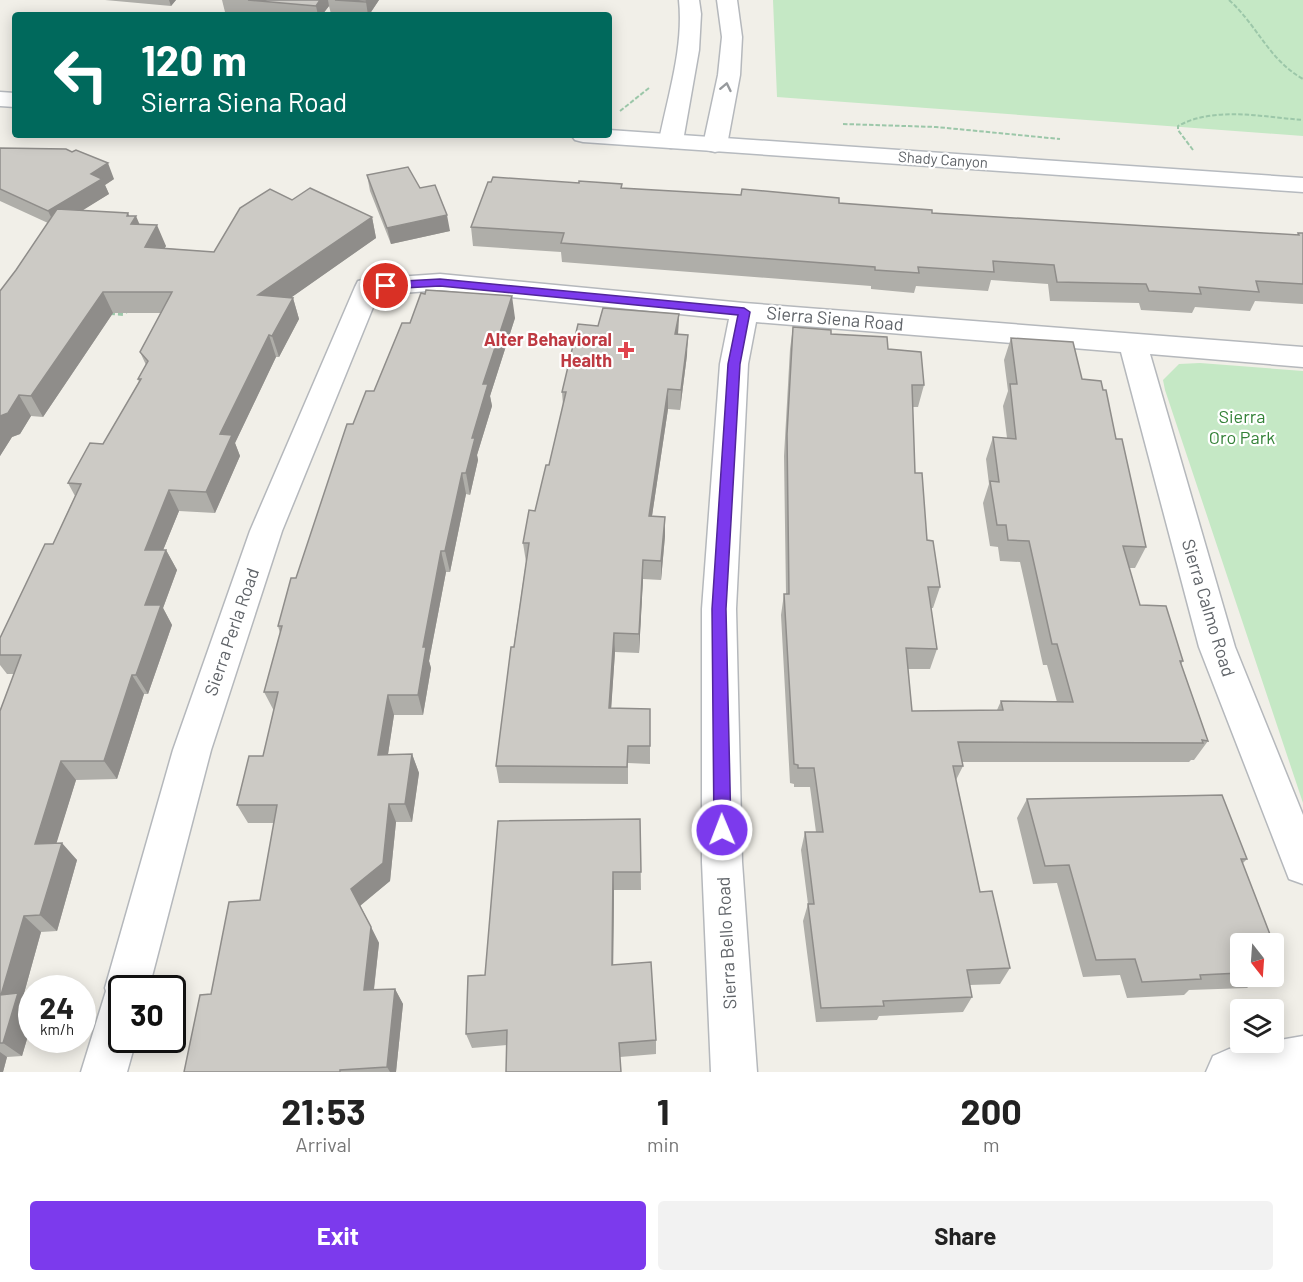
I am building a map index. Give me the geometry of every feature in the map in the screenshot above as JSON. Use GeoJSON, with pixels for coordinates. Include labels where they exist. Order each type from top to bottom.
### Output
{"type":"FeatureCollection","features":[{"type":"Feature","properties":{"kind":"street"},"geometry":{"type":"LineString","coordinates":[[670,141],[686,52],[691,10],[689,0]]}},
{"type":"Feature","properties":{"kind":"street"},"geometry":{"type":"LineString","coordinates":[[716,144],[729,75],[732,37],[727,0]]}},
{"type":"Feature","properties":{"kind":"street","name":"Shady Canyon"},"geometry":{"type":"LineString","coordinates":[[612,137],[1303,185]]}},
{"type":"Feature","properties":{"kind":"street","name":"Sierra Siena Road"},"geometry":{"type":"LineString","coordinates":[[368,287],[440,282],[744,312],[1303,357]]}},
{"type":"Feature","properties":{"kind":"street","name":"Sierra Perla Road"},"geometry":{"type":"LineString","coordinates":[[131,975],[192,750],[266,531],[368,287]]}},
{"type":"Feature","properties":{"kind":"street","name":"Sierra Bello Road"},"geometry":{"type":"LineString","coordinates":[[735,1072],[722,862],[719,609],[734,364],[744,312]]}},
{"type":"Feature","properties":{"kind":"street","name":"Sierra Calmo Road"},"geometry":{"type":"LineString","coordinates":[[1133,343],[1217,646],[1303,865]]}},
{"type":"Feature","properties":{"kind":"street"},"geometry":{"type":"LineString","coordinates":[[104,1072],[109,1053]]}},
{"type":"Feature","properties":{"kind":"street"},"geometry":{"type":"LineString","coordinates":[[1229,1072],[1303,1059]]}},
{"type":"Feature","properties":{"kind":"path"},"geometry":{"type":"LineString","coordinates":[[1229,0],[1253,24],[1278,63],[1303,79]]}},
{"type":"Feature","properties":{"kind":"path"},"geometry":{"type":"LineString","coordinates":[[614,115],[640,96],[650,85]]}},
{"type":"Feature","properties":{"kind":"path"},"geometry":{"type":"LineString","coordinates":[[1195,152],[1178,130],[1178,126],[1192,118],[1257,115],[1303,120]]}},
{"type":"Feature","properties":{"kind":"path"},"geometry":{"type":"LineString","coordinates":[[107,313],[124,314],[129,306]]}},
{"type":"Feature","properties":{"kind":"green space"},"geometry":{"type":"Polygon","coordinates":[[[773,0],[1303,0],[1303,136],[777,97],[773,0]]]}},
{"type":"Feature","properties":{"kind":"green space","name":"Sierra Oro Park"},"geometry":{"type":"Polygon","coordinates":[[[1200,363],[1303,371],[1303,803],[1165,390],[1163,380],[1179,364],[1200,363]]]}},
{"type":"Feature","properties":{"kind":"building"},"geometry":{"type":"Polygon","coordinates":[[[248,0],[320,0],[316,6],[248,0]]]}},
{"type":"Feature","properties":{"kind":"building"},"geometry":{"type":"Polygon","coordinates":[[[335,0],[367,0],[366,2],[335,0]]]}},
{"type":"Feature","properties":{"kind":"building"},"geometry":{"type":"Polygon","coordinates":[[[0,148],[66,149],[72,152],[76,150],[108,163],[91,174],[102,179],[48,211],[0,189],[0,148]]]}},
{"type":"Feature","properties":{"kind":"building"},"geometry":{"type":"Polygon","coordinates":[[[408,167],[420,188],[435,185],[447,215],[387,228],[367,175],[408,167]]]}},
{"type":"Feature","properties":{"kind":"building"},"geometry":{"type":"Polygon","coordinates":[[[493,177],[622,184],[621,188],[741,195],[742,189],[839,198],[839,203],[932,210],[932,213],[1299,235],[1298,233],[1303,233],[1303,284],[1256,281],[1259,292],[1199,287],[1201,294],[1149,291],[1146,284],[1057,282],[1054,265],[993,261],[994,272],[918,267],[919,273],[875,270],[875,267],[561,243],[564,233],[471,227],[488,182],[491,182],[493,177]]]}},
{"type":"Feature","properties":{"kind":"building"},"geometry":{"type":"Polygon","coordinates":[[[310,188],[372,217],[258,295],[293,298],[272,336],[269,335],[220,434],[232,435],[206,492],[169,490],[145,550],[166,550],[145,605],[161,605],[136,675],[132,675],[104,761],[61,761],[35,844],[62,843],[40,915],[24,916],[1,995],[18,993],[3,1043],[0,1043],[0,711],[21,655],[0,655],[0,638],[45,544],[53,544],[81,484],[68,483],[90,443],[103,444],[141,379],[138,379],[148,361],[140,352],[172,292],[103,292],[31,396],[19,395],[8,413],[0,416],[0,291],[57,209],[128,213],[127,216],[136,216],[131,224],[157,225],[145,247],[214,252],[240,208],[270,189],[292,200],[310,188]]]}},
{"type":"Feature","properties":{"kind":"building"},"geometry":{"type":"Polygon","coordinates":[[[426,290],[512,296],[483,384],[488,384],[472,438],[475,438],[466,473],[462,473],[445,551],[441,551],[423,647],[426,647],[418,695],[388,695],[378,755],[412,754],[405,804],[389,804],[383,863],[351,889],[371,927],[364,990],[395,989],[387,1067],[340,1070],[340,1072],[184,1072],[200,995],[211,994],[229,902],[260,900],[277,805],[237,805],[249,756],[263,756],[278,692],[264,692],[282,626],[278,626],[291,578],[296,578],[347,424],[353,424],[366,391],[374,391],[402,323],[410,323],[421,293],[425,294],[426,290]]]}},
{"type":"Feature","properties":{"kind":"building"},"geometry":{"type":"Polygon","coordinates":[[[603,308],[679,314],[675,334],[688,335],[681,390],[668,389],[649,516],[665,517],[661,561],[643,560],[639,634],[614,633],[609,708],[650,709],[650,746],[628,746],[627,767],[496,766],[511,647],[514,647],[529,543],[523,543],[529,510],[535,511],[546,465],[549,465],[566,392],[562,392],[578,324],[598,326],[603,308]]]}},
{"type":"Feature","properties":{"kind":"building"},"geometry":{"type":"Polygon","coordinates":[[[793,327],[831,330],[831,334],[887,337],[888,349],[921,352],[924,385],[912,385],[915,473],[922,473],[927,540],[933,541],[940,587],[928,587],[937,649],[906,648],[912,711],[1003,710],[1001,701],[1073,702],[1057,644],[1052,644],[1029,541],[1008,540],[1006,525],[997,525],[990,481],[999,482],[993,437],[1016,439],[1010,384],[1017,384],[1011,338],[1073,342],[1082,379],[1101,381],[1103,390],[1106,390],[1116,439],[1122,439],[1146,547],[1123,546],[1140,605],[1166,606],[1183,661],[1180,661],[1208,741],[1202,740],[1203,743],[958,742],[963,766],[953,766],[980,892],[992,891],[1010,968],[967,970],[972,997],[883,1001],[884,1006],[821,1008],[808,904],[814,904],[805,832],[823,832],[814,768],[798,768],[798,765],[794,764],[784,594],[789,594],[787,434],[793,327]]]}},
{"type":"Feature","properties":{"kind":"building"},"geometry":{"type":"Polygon","coordinates":[[[1222,795],[1247,859],[1241,859],[1270,933],[1230,933],[1230,974],[1200,975],[1201,979],[1142,982],[1135,959],[1096,960],[1069,865],[1045,866],[1027,799],[1222,795]]]}},
{"type":"Feature","properties":{"kind":"building"},"geometry":{"type":"Polygon","coordinates":[[[640,819],[641,872],[613,872],[612,965],[651,962],[656,1040],[619,1043],[621,1072],[506,1072],[507,1030],[466,1034],[468,976],[485,975],[498,821],[640,819]]]}},
{"type":"Feature","properties":{"kind":"place","name":"Alter Behavioral Health"},"geometry":{"type":"Point","coordinates":[626,350]}},
{"type":"Feature","properties":{"kind":"route"},"geometry":{"type":"LineString","coordinates":[[386,286],[440,282],[744,312],[734,364],[719,609],[722,830]]}}]}
